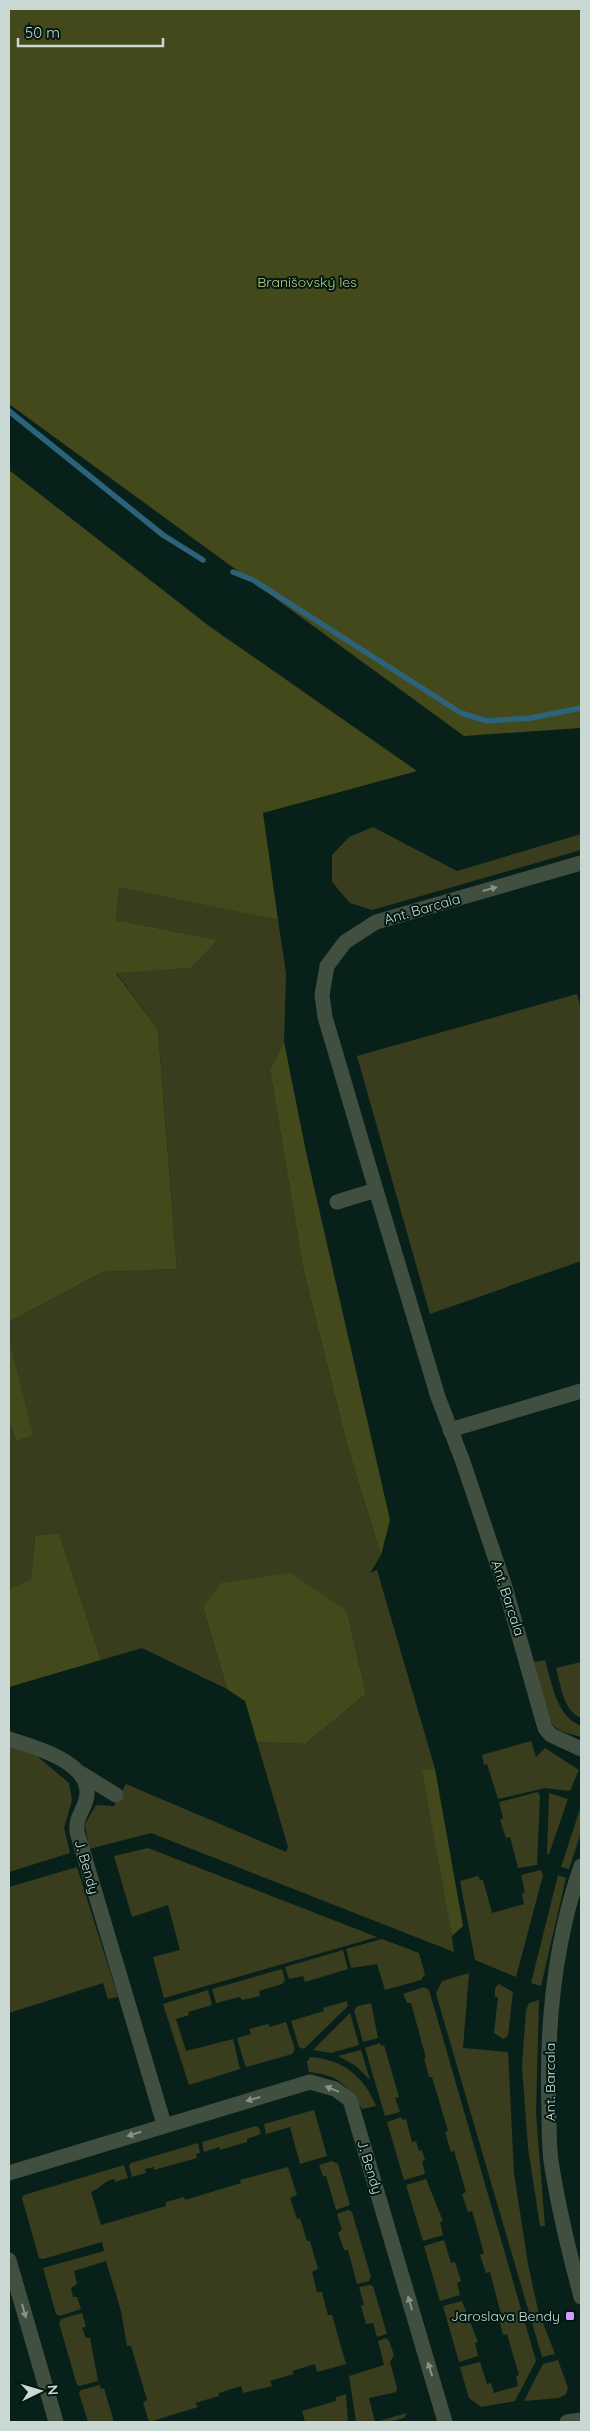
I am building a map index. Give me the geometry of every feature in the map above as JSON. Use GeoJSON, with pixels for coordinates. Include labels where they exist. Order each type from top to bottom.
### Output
{"type":"FeatureCollection","features":[{"type":"Feature","properties":{"kind":"street","name":"Ant. Barcala"},"geometry":{"type":"LineString","coordinates":[[581,863],[376,922],[345,942],[327,966],[322,995],[325,1017],[438,1397],[505,1587],[545,1728],[551,1735],[581,1749]]}},
{"type":"Feature","properties":{"kind":"street"},"geometry":{"type":"LineString","coordinates":[[337,1202],[376,1190]]}},
{"type":"Feature","properties":{"kind":"street"},"geometry":{"type":"LineString","coordinates":[[450,1430],[581,1392]]}},
{"type":"Feature","properties":{"kind":"street"},"geometry":{"type":"LineString","coordinates":[[9,1739],[43,1750],[65,1761],[116,1795]]}},
{"type":"Feature","properties":{"kind":"street","name":"J. Bendy"},"geometry":{"type":"LineString","coordinates":[[82,1774],[86,1787],[86,1799],[76,1820],[76,1832],[164,2124]]}},
{"type":"Feature","properties":{"kind":"street","name":"Ant. Barcala"},"geometry":{"type":"LineString","coordinates":[[581,1866],[571,1896],[559,1951],[552,1999],[548,2082],[551,2159],[561,2220],[581,2297]]}},
{"type":"Feature","properties":{"kind":"street","name":"J. Bendy"},"geometry":{"type":"LineString","coordinates":[[9,2173],[164,2124],[310,2082],[335,2089],[350,2100],[445,2422]]}},
{"type":"Feature","properties":{"kind":"street"},"geometry":{"type":"LineString","coordinates":[[9,2260],[56,2422]]}},
{"type":"Feature","properties":{"kind":"street"},"geometry":{"type":"LineString","coordinates":[[567,2422],[581,2420]]}},
{"type":"Feature","properties":{"kind":"green space","name":"Branišovský les"},"geometry":{"type":"Polygon","coordinates":[[[9,9],[581,9],[581,728],[464,736],[9,404],[9,9]]]}},
{"type":"Feature","properties":{"kind":"green space"},"geometry":{"type":"Polygon","coordinates":[[[9,470],[209,626],[417,771],[263,813],[278,920],[119,887],[116,920],[218,940],[191,968],[116,973],[158,1030],[177,1269],[103,1272],[9,1322],[9,470]]]}},
{"type":"Feature","properties":{"kind":"green space"},"geometry":{"type":"Polygon","coordinates":[[[373,827],[457,871],[581,834],[581,850],[372,910],[350,903],[332,882],[332,855],[349,837],[373,827]]]}},
{"type":"Feature","properties":{"kind":"green space"},"geometry":{"type":"Polygon","coordinates":[[[119,886],[278,920],[286,973],[284,1042],[270,1070],[303,1268],[347,1445],[381,1555],[370,1573],[377,1570],[435,1769],[423,1770],[454,1952],[151,1833],[89,1849],[85,1824],[96,1805],[114,1806],[126,1784],[286,1852],[288,1847],[257,1742],[305,1744],[366,1694],[347,1611],[203,1607],[227,1689],[142,1648],[101,1660],[59,1533],[35,1536],[31,1579],[9,1589],[9,1419],[16,1441],[18,1380],[9,1340],[9,1322],[103,1272],[177,1269],[158,1030],[116,972],[191,968],[218,940],[116,920],[119,886]]]}},
{"type":"Feature","properties":{"kind":"green space"},"geometry":{"type":"Polygon","coordinates":[[[577,994],[581,1009],[581,1261],[430,1314],[357,1056],[577,994]]]}},
{"type":"Feature","properties":{"kind":"green space"},"geometry":{"type":"Polygon","coordinates":[[[284,1042],[306,1152],[390,1520],[381,1555],[347,1445],[303,1268],[270,1070],[284,1042]]]}},
{"type":"Feature","properties":{"kind":"green space"},"geometry":{"type":"Polygon","coordinates":[[[9,1340],[33,1435],[16,1441],[9,1419],[9,1340]]]}},
{"type":"Feature","properties":{"kind":"green space"},"geometry":{"type":"Polygon","coordinates":[[[59,1533],[101,1660],[9,1687],[9,1589],[31,1579],[35,1536],[59,1533]]]}},
{"type":"Feature","properties":{"kind":"green space"},"geometry":{"type":"Polygon","coordinates":[[[290,1573],[347,1611],[366,1694],[305,1744],[257,1742],[245,1701],[227,1689],[203,1607],[221,1583],[290,1573]]]}},
{"type":"Feature","properties":{"kind":"green space"},"geometry":{"type":"Polygon","coordinates":[[[545,1660],[560,1707],[566,1715],[581,1726],[581,1737],[558,1729],[551,1722],[542,1696],[534,1662],[545,1660]]]}},
{"type":"Feature","properties":{"kind":"green space"},"geometry":{"type":"Polygon","coordinates":[[[581,1662],[581,1718],[575,1715],[566,1704],[556,1668],[581,1662]]]}},
{"type":"Feature","properties":{"kind":"green space"},"geometry":{"type":"Polygon","coordinates":[[[531,1741],[536,1757],[545,1748],[579,1770],[570,1791],[545,1788],[498,1799],[487,1764],[484,1765],[482,1755],[531,1741]]]}},
{"type":"Feature","properties":{"kind":"green space"},"geometry":{"type":"Polygon","coordinates":[[[9,1744],[31,1751],[69,1783],[72,1800],[64,1828],[70,1853],[9,1872],[9,1744]]]}},
{"type":"Feature","properties":{"kind":"green space"},"geometry":{"type":"Polygon","coordinates":[[[435,1769],[463,1926],[452,1936],[422,1770],[435,1769]]]}},
{"type":"Feature","properties":{"kind":"green space"},"geometry":{"type":"Polygon","coordinates":[[[538,1792],[540,1796],[537,1865],[518,1868],[510,1837],[506,1838],[500,1820],[503,1818],[499,1802],[538,1792]]]}},
{"type":"Feature","properties":{"kind":"green space"},"geometry":{"type":"Polygon","coordinates":[[[549,1793],[568,1799],[549,1854],[547,1854],[549,1793]]]}},
{"type":"Feature","properties":{"kind":"green space"},"geometry":{"type":"Polygon","coordinates":[[[581,1806],[581,1832],[569,1869],[561,1867],[581,1806]]]}},
{"type":"Feature","properties":{"kind":"green space"},"geometry":{"type":"Polygon","coordinates":[[[148,1848],[377,1937],[164,1998],[153,1957],[180,1950],[168,1905],[132,1917],[114,1856],[148,1848]]]}},
{"type":"Feature","properties":{"kind":"green space"},"geometry":{"type":"Polygon","coordinates":[[[77,1867],[118,1997],[108,1999],[103,1983],[9,2013],[9,1887],[77,1867]]]}},
{"type":"Feature","properties":{"kind":"green space"},"geometry":{"type":"Polygon","coordinates":[[[541,1870],[543,1875],[516,1977],[475,1960],[460,1881],[478,1876],[480,1880],[483,1880],[492,1913],[524,1904],[522,1894],[525,1892],[521,1875],[541,1870]]]}},
{"type":"Feature","properties":{"kind":"green space"},"geometry":{"type":"Polygon","coordinates":[[[558,1875],[566,1878],[541,1986],[531,1983],[558,1875]]]}},
{"type":"Feature","properties":{"kind":"green space"},"geometry":{"type":"Polygon","coordinates":[[[382,1939],[419,1953],[425,1974],[421,1980],[385,1990],[377,1964],[351,1968],[346,1949],[382,1939]]]}},
{"type":"Feature","properties":{"kind":"green space"},"geometry":{"type":"Polygon","coordinates":[[[343,1950],[348,1969],[305,1982],[303,1976],[289,1979],[285,1967],[343,1950]]]}},
{"type":"Feature","properties":{"kind":"green space"},"geometry":{"type":"Polygon","coordinates":[[[282,1969],[285,1980],[282,1984],[259,1991],[260,1996],[242,2000],[240,1997],[216,2003],[212,1989],[282,1969]]]}},
{"type":"Feature","properties":{"kind":"green space"},"geometry":{"type":"Polygon","coordinates":[[[469,1973],[463,2048],[508,2052],[514,2173],[528,2264],[538,2310],[555,2354],[542,2357],[436,1994],[442,1981],[469,1973]]]}},
{"type":"Feature","properties":{"kind":"green space"},"geometry":{"type":"Polygon","coordinates":[[[499,1984],[513,1992],[508,2036],[503,2039],[494,2033],[498,1997],[495,1997],[495,1988],[499,1984]]]}},
{"type":"Feature","properties":{"kind":"green space"},"geometry":{"type":"Polygon","coordinates":[[[424,1987],[429,1990],[536,2361],[515,2401],[481,2407],[469,2398],[460,2367],[480,2362],[487,2384],[491,2383],[494,2393],[518,2386],[516,2376],[519,2375],[507,2334],[503,2335],[498,2315],[501,2314],[490,2272],[486,2273],[480,2255],[484,2253],[472,2211],[468,2212],[462,2194],[466,2192],[454,2151],[451,2152],[445,2132],[448,2131],[432,2077],[429,2077],[424,2058],[426,2058],[411,2003],[407,2003],[403,1994],[424,1987]]]}},
{"type":"Feature","properties":{"kind":"green space"},"geometry":{"type":"Polygon","coordinates":[[[208,1990],[212,2005],[188,2012],[189,2015],[176,2019],[186,2051],[233,2039],[240,2069],[189,2085],[163,2004],[208,1990]]]}},
{"type":"Feature","properties":{"kind":"green space"},"geometry":{"type":"Polygon","coordinates":[[[539,2000],[536,2113],[545,2226],[540,2226],[528,2148],[522,2066],[526,2010],[529,2003],[539,2000]]]}},
{"type":"Feature","properties":{"kind":"green space"},"geometry":{"type":"Polygon","coordinates":[[[347,2001],[348,2006],[304,2049],[299,2047],[291,2021],[324,2011],[323,2008],[347,2001]]]}},
{"type":"Feature","properties":{"kind":"green space"},"geometry":{"type":"Polygon","coordinates":[[[371,2003],[378,2038],[363,2042],[354,2010],[358,2006],[371,2003]]]}},
{"type":"Feature","properties":{"kind":"green space"},"geometry":{"type":"Polygon","coordinates":[[[350,2013],[359,2045],[331,2053],[313,2050],[350,2013]]]}},
{"type":"Feature","properties":{"kind":"green space"},"geometry":{"type":"Polygon","coordinates":[[[286,2022],[295,2049],[292,2054],[247,2067],[237,2038],[251,2034],[249,2029],[268,2024],[270,2027],[286,2022]]]}},
{"type":"Feature","properties":{"kind":"green space"},"geometry":{"type":"Polygon","coordinates":[[[380,2043],[381,2046],[384,2045],[399,2097],[395,2098],[400,2112],[385,2116],[365,2048],[380,2043]]]}},
{"type":"Feature","properties":{"kind":"green space"},"geometry":{"type":"Polygon","coordinates":[[[361,2050],[370,2080],[356,2066],[338,2056],[361,2050]]]}},
{"type":"Feature","properties":{"kind":"green space"},"geometry":{"type":"Polygon","coordinates":[[[310,2057],[332,2061],[351,2071],[365,2086],[376,2106],[362,2109],[352,2094],[341,2083],[328,2076],[309,2072],[307,2062],[310,2057]]]}},
{"type":"Feature","properties":{"kind":"green space"},"geometry":{"type":"Polygon","coordinates":[[[314,2110],[327,2156],[300,2164],[290,2127],[266,2134],[264,2124],[314,2110]]]}},
{"type":"Feature","properties":{"kind":"green space"},"geometry":{"type":"Polygon","coordinates":[[[401,2117],[403,2120],[406,2119],[412,2142],[416,2141],[419,2151],[422,2150],[425,2160],[422,2161],[425,2174],[404,2180],[387,2122],[401,2117]]]}},
{"type":"Feature","properties":{"kind":"green space"},"geometry":{"type":"Polygon","coordinates":[[[256,2126],[261,2134],[247,2139],[247,2142],[220,2150],[219,2147],[204,2152],[202,2142],[256,2126]]]}},
{"type":"Feature","properties":{"kind":"green space"},"geometry":{"type":"Polygon","coordinates":[[[198,2143],[200,2153],[196,2154],[197,2158],[154,2170],[154,2167],[145,2169],[146,2173],[132,2177],[129,2166],[131,2163],[198,2143]]]}},
{"type":"Feature","properties":{"kind":"green space"},"geometry":{"type":"Polygon","coordinates":[[[332,2161],[338,2164],[350,2205],[336,2210],[326,2176],[323,2176],[319,2165],[332,2161]]]}},
{"type":"Feature","properties":{"kind":"green space"},"geometry":{"type":"Polygon","coordinates":[[[124,2165],[128,2178],[115,2182],[114,2179],[111,2180],[91,2192],[101,2225],[166,2206],[166,2202],[184,2197],[185,2200],[241,2183],[240,2180],[288,2167],[297,2195],[290,2198],[297,2219],[300,2218],[307,2241],[310,2241],[318,2269],[312,2272],[317,2292],[322,2292],[328,2315],[332,2315],[346,2364],[317,2372],[315,2364],[292,2371],[294,2374],[270,2381],[272,2386],[243,2393],[241,2386],[219,2393],[219,2396],[195,2403],[198,2407],[149,2422],[143,2402],[147,2400],[131,2346],[127,2346],[121,2311],[106,2261],[74,2271],[77,2284],[71,2288],[73,2297],[77,2297],[81,2309],[60,2316],[56,2314],[43,2268],[104,2251],[102,2242],[43,2259],[39,2258],[22,2198],[24,2195],[124,2165]]]}},
{"type":"Feature","properties":{"kind":"green space"},"geometry":{"type":"Polygon","coordinates":[[[426,2179],[443,2221],[440,2222],[443,2235],[423,2241],[406,2185],[426,2179]]]}},
{"type":"Feature","properties":{"kind":"green space"},"geometry":{"type":"Polygon","coordinates":[[[348,2210],[352,2212],[371,2277],[369,2281],[357,2284],[348,2250],[344,2250],[338,2233],[342,2230],[337,2214],[348,2210]]]}},
{"type":"Feature","properties":{"kind":"green space"},"geometry":{"type":"Polygon","coordinates":[[[444,2240],[451,2263],[455,2262],[461,2281],[457,2283],[460,2295],[440,2301],[424,2246],[444,2240]]]}},
{"type":"Feature","properties":{"kind":"green space"},"geometry":{"type":"Polygon","coordinates":[[[373,2286],[387,2334],[377,2337],[373,2323],[366,2324],[361,2306],[364,2305],[359,2287],[373,2286]]]}},
{"type":"Feature","properties":{"kind":"green space"},"geometry":{"type":"Polygon","coordinates":[[[462,2301],[478,2342],[475,2343],[478,2356],[459,2362],[443,2306],[462,2301]]]}},
{"type":"Feature","properties":{"kind":"green space"},"geometry":{"type":"Polygon","coordinates":[[[82,2313],[86,2326],[82,2328],[86,2338],[90,2338],[98,2381],[79,2386],[77,2385],[59,2323],[61,2319],[82,2313]]]}},
{"type":"Feature","properties":{"kind":"green space"},"geometry":{"type":"Polygon","coordinates":[[[386,2338],[394,2355],[390,2362],[397,2388],[396,2392],[369,2398],[375,2422],[356,2422],[349,2376],[384,2365],[378,2341],[386,2338]]]}},
{"type":"Feature","properties":{"kind":"green space"},"geometry":{"type":"Polygon","coordinates":[[[558,2360],[568,2388],[566,2394],[559,2398],[524,2401],[543,2364],[558,2360]]]}},
{"type":"Feature","properties":{"kind":"green space"},"geometry":{"type":"Polygon","coordinates":[[[100,2385],[101,2389],[104,2388],[114,2422],[88,2422],[79,2393],[81,2390],[100,2385]]]}},
{"type":"Feature","properties":{"kind":"green space"},"geometry":{"type":"Polygon","coordinates":[[[346,2394],[348,2422],[305,2422],[302,2411],[336,2401],[336,2397],[346,2394]]]}},
{"type":"Feature","properties":{"kind":"green space"},"geometry":{"type":"Polygon","coordinates":[[[407,2413],[404,2418],[389,2422],[375,2422],[407,2413]]]}},
{"type":"Feature","properties":{"kind":"waterway"},"geometry":{"type":"LineString","coordinates":[[9,411],[163,535],[203,560]]}},
{"type":"Feature","properties":{"kind":"waterway"},"geometry":{"type":"LineString","coordinates":[[233,572],[253,580],[461,713],[487,721],[531,718],[581,708]]}},
{"type":"Feature","properties":{"kind":"place","name":"Jaroslava Bendy"},"geometry":{"type":"Point","coordinates":[570,2316]}}]}
